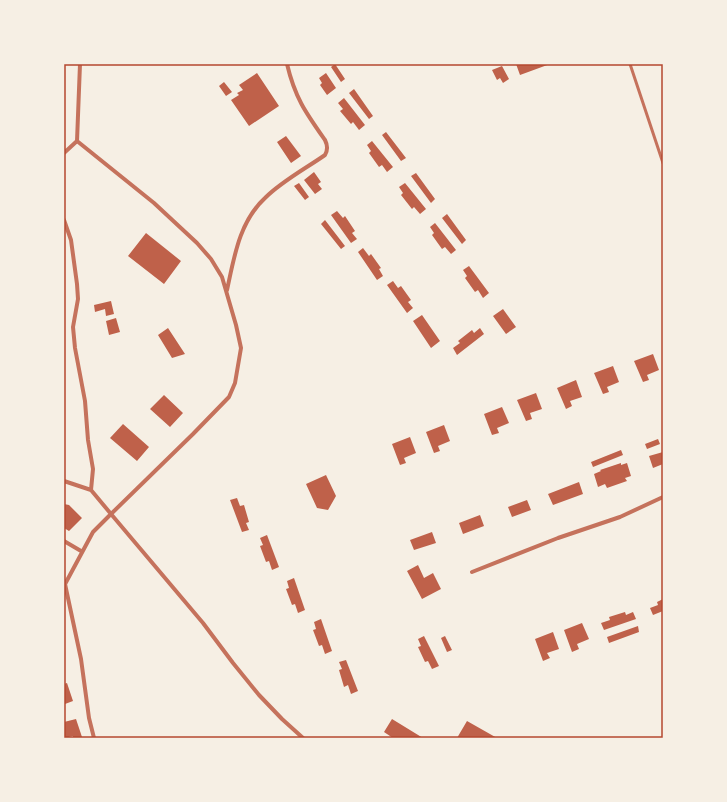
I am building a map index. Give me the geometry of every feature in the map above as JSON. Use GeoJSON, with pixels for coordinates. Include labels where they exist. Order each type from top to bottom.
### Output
{"type":"FeatureCollection","features":[{"type":"Feature","properties":{"kind":"street"},"geometry":{"type":"LineString","coordinates":[[64,153],[77,141],[80,64]]}},
{"type":"Feature","properties":{"kind":"street"},"geometry":{"type":"LineString","coordinates":[[226,292],[237,244],[248,219],[255,209],[264,198],[325,155],[327,151],[328,146],[325,140],[302,107],[296,94],[287,64]]}},
{"type":"Feature","properties":{"kind":"street"},"geometry":{"type":"LineString","coordinates":[[77,141],[154,203],[197,243],[211,259],[222,277],[241,348],[235,383],[228,397],[193,434],[93,532],[81,551],[65,585],[81,659],[89,718],[94,738]]}},
{"type":"Feature","properties":{"kind":"street"},"geometry":{"type":"LineString","coordinates":[[64,220],[70,240],[78,284],[78,299],[73,327],[75,348],[85,401],[88,440],[93,469],[91,490]]}},
{"type":"Feature","properties":{"kind":"street"},"geometry":{"type":"LineString","coordinates":[[64,481],[91,490],[204,623],[233,663],[259,695],[303,738]]}},
{"type":"Feature","properties":{"kind":"street"},"geometry":{"type":"LineString","coordinates":[[472,572],[558,538],[620,517],[663,498]]}},
{"type":"Feature","properties":{"kind":"street"},"geometry":{"type":"LineString","coordinates":[[64,541],[81,551]]}},
{"type":"Feature","properties":{"kind":"lane"},"geometry":{"type":"LineString","coordinates":[[630,64],[663,163]]}},
{"type":"Feature","properties":{"kind":"building"},"geometry":{"type":"Polygon","coordinates":[[[335,64],[345,79],[341,82],[331,67],[335,64]]]}},
{"type":"Feature","properties":{"kind":"building"},"geometry":{"type":"Polygon","coordinates":[[[516,64],[550,64],[520,75],[516,64]]]}},
{"type":"Feature","properties":{"kind":"building"},"geometry":{"type":"Polygon","coordinates":[[[502,66],[509,79],[503,83],[500,78],[497,80],[492,70],[502,66]]]}},
{"type":"Feature","properties":{"kind":"building"},"geometry":{"type":"Polygon","coordinates":[[[257,73],[279,106],[249,126],[231,100],[239,95],[237,93],[243,90],[239,85],[257,73]]]}},
{"type":"Feature","properties":{"kind":"building"},"geometry":{"type":"Polygon","coordinates":[[[326,73],[336,88],[327,95],[320,85],[322,83],[319,78],[326,73]]]}},
{"type":"Feature","properties":{"kind":"building"},"geometry":{"type":"Polygon","coordinates":[[[224,82],[232,92],[226,96],[219,86],[224,82]]]}},
{"type":"Feature","properties":{"kind":"building"},"geometry":{"type":"Polygon","coordinates":[[[354,89],[373,116],[369,119],[349,93],[354,89]]]}},
{"type":"Feature","properties":{"kind":"building"},"geometry":{"type":"Polygon","coordinates":[[[344,98],[365,125],[359,130],[353,122],[351,124],[340,111],[343,109],[338,103],[344,98]]]}},
{"type":"Feature","properties":{"kind":"building"},"geometry":{"type":"Polygon","coordinates":[[[386,132],[406,158],[401,161],[382,135],[386,132]]]}},
{"type":"Feature","properties":{"kind":"building"},"geometry":{"type":"Polygon","coordinates":[[[286,136],[301,156],[291,163],[277,142],[286,136]]]}},
{"type":"Feature","properties":{"kind":"building"},"geometry":{"type":"Polygon","coordinates":[[[372,141],[393,167],[387,172],[382,165],[379,167],[369,153],[371,151],[367,145],[372,141]]]}},
{"type":"Feature","properties":{"kind":"building"},"geometry":{"type":"Polygon","coordinates":[[[314,172],[321,182],[318,184],[322,189],[315,194],[304,180],[314,172]]]}},
{"type":"Feature","properties":{"kind":"building"},"geometry":{"type":"Polygon","coordinates":[[[416,173],[435,199],[431,203],[411,176],[416,173]]]}},
{"type":"Feature","properties":{"kind":"building"},"geometry":{"type":"Polygon","coordinates":[[[299,183],[309,197],[305,200],[294,186],[299,183]]]}},
{"type":"Feature","properties":{"kind":"building"},"geometry":{"type":"Polygon","coordinates":[[[405,183],[426,209],[420,214],[414,207],[412,209],[401,195],[403,193],[399,187],[405,183]]]}},
{"type":"Feature","properties":{"kind":"building"},"geometry":{"type":"Polygon","coordinates":[[[337,211],[343,218],[345,216],[355,231],[352,233],[357,239],[351,243],[331,215],[337,211]]]}},
{"type":"Feature","properties":{"kind":"building"},"geometry":{"type":"Polygon","coordinates":[[[447,214],[466,240],[462,244],[442,218],[447,214]]]}},
{"type":"Feature","properties":{"kind":"building"},"geometry":{"type":"Polygon","coordinates":[[[325,220],[345,246],[341,249],[321,224],[325,220]]]}},
{"type":"Feature","properties":{"kind":"building"},"geometry":{"type":"Polygon","coordinates":[[[435,223],[456,250],[451,254],[445,247],[442,249],[432,235],[434,233],[430,227],[435,223]]]}},
{"type":"Feature","properties":{"kind":"building"},"geometry":{"type":"Polygon","coordinates":[[[146,233],[181,261],[164,284],[128,256],[146,233]]]}},
{"type":"Feature","properties":{"kind":"building"},"geometry":{"type":"Polygon","coordinates":[[[363,248],[369,256],[371,254],[381,268],[379,269],[383,276],[377,280],[358,252],[363,248]]]}},
{"type":"Feature","properties":{"kind":"building"},"geometry":{"type":"Polygon","coordinates":[[[469,266],[489,293],[483,298],[478,290],[475,292],[465,278],[467,276],[463,270],[469,266]]]}},
{"type":"Feature","properties":{"kind":"building"},"geometry":{"type":"Polygon","coordinates":[[[393,281],[398,288],[401,286],[411,300],[408,302],[413,308],[407,313],[387,285],[393,281]]]}},
{"type":"Feature","properties":{"kind":"building"},"geometry":{"type":"Polygon","coordinates":[[[111,301],[114,314],[106,316],[105,309],[95,312],[94,305],[111,301]]]}},
{"type":"Feature","properties":{"kind":"building"},"geometry":{"type":"Polygon","coordinates":[[[503,309],[516,327],[506,334],[493,316],[503,309]]]}},
{"type":"Feature","properties":{"kind":"building"},"geometry":{"type":"Polygon","coordinates":[[[422,315],[440,341],[431,348],[413,321],[422,315]]]}},
{"type":"Feature","properties":{"kind":"building"},"geometry":{"type":"Polygon","coordinates":[[[116,318],[120,332],[109,335],[106,321],[116,318]]]}},
{"type":"Feature","properties":{"kind":"building"},"geometry":{"type":"Polygon","coordinates":[[[168,328],[185,354],[172,358],[158,335],[168,328]]]}},
{"type":"Feature","properties":{"kind":"building"},"geometry":{"type":"Polygon","coordinates":[[[480,328],[484,334],[457,355],[453,348],[460,343],[458,341],[472,330],[474,333],[480,328]]]}},
{"type":"Feature","properties":{"kind":"building"},"geometry":{"type":"Polygon","coordinates":[[[653,354],[659,370],[647,375],[649,380],[643,382],[634,361],[653,354]]]}},
{"type":"Feature","properties":{"kind":"building"},"geometry":{"type":"Polygon","coordinates":[[[613,366],[619,382],[607,387],[609,392],[603,394],[594,373],[613,366]]]}},
{"type":"Feature","properties":{"kind":"building"},"geometry":{"type":"Polygon","coordinates":[[[576,380],[582,397],[570,401],[572,406],[566,409],[557,388],[576,380]]]}},
{"type":"Feature","properties":{"kind":"building"},"geometry":{"type":"Polygon","coordinates":[[[536,393],[542,409],[530,413],[532,419],[526,421],[517,400],[536,393]]]}},
{"type":"Feature","properties":{"kind":"building"},"geometry":{"type":"Polygon","coordinates":[[[164,395],[183,413],[170,427],[150,409],[164,395]]]}},
{"type":"Feature","properties":{"kind":"building"},"geometry":{"type":"Polygon","coordinates":[[[502,407],[509,423],[497,428],[499,433],[492,435],[484,414],[502,407]]]}},
{"type":"Feature","properties":{"kind":"building"},"geometry":{"type":"Polygon","coordinates":[[[123,424],[149,447],[137,461],[110,438],[123,424]]]}},
{"type":"Feature","properties":{"kind":"building"},"geometry":{"type":"Polygon","coordinates":[[[444,425],[450,441],[438,446],[440,451],[434,453],[426,432],[444,425]]]}},
{"type":"Feature","properties":{"kind":"building"},"geometry":{"type":"Polygon","coordinates":[[[410,437],[416,453],[404,458],[406,463],[400,465],[392,444],[410,437]]]}},
{"type":"Feature","properties":{"kind":"building"},"geometry":{"type":"Polygon","coordinates":[[[658,439],[660,444],[647,449],[645,444],[658,439]]]}},
{"type":"Feature","properties":{"kind":"building"},"geometry":{"type":"Polygon","coordinates":[[[621,450],[623,455],[593,467],[591,462],[621,450]]]}},
{"type":"Feature","properties":{"kind":"building"},"geometry":{"type":"Polygon","coordinates":[[[663,452],[663,464],[653,468],[649,456],[663,452]]]}},
{"type":"Feature","properties":{"kind":"building"},"geometry":{"type":"Polygon","coordinates":[[[621,463],[621,465],[627,463],[631,476],[625,478],[627,481],[607,488],[605,484],[598,487],[594,474],[601,471],[600,470],[621,463]]]}},
{"type":"Feature","properties":{"kind":"building"},"geometry":{"type":"Polygon","coordinates":[[[326,475],[336,496],[328,510],[317,508],[306,484],[326,475]]]}},
{"type":"Feature","properties":{"kind":"building"},"geometry":{"type":"Polygon","coordinates":[[[579,482],[583,494],[553,505],[548,494],[579,482]]]}},
{"type":"Feature","properties":{"kind":"building"},"geometry":{"type":"Polygon","coordinates":[[[237,498],[240,506],[244,505],[249,522],[246,523],[249,530],[242,532],[230,500],[237,498]]]}},
{"type":"Feature","properties":{"kind":"building"},"geometry":{"type":"Polygon","coordinates":[[[527,500],[531,510],[512,517],[508,507],[527,500]]]}},
{"type":"Feature","properties":{"kind":"building"},"geometry":{"type":"Polygon","coordinates":[[[64,504],[69,505],[82,518],[69,531],[64,528],[64,504]]]}},
{"type":"Feature","properties":{"kind":"building"},"geometry":{"type":"Polygon","coordinates":[[[480,515],[484,526],[463,534],[459,523],[480,515]]]}},
{"type":"Feature","properties":{"kind":"building"},"geometry":{"type":"Polygon","coordinates":[[[432,532],[436,543],[414,550],[410,540],[432,532]]]}},
{"type":"Feature","properties":{"kind":"building"},"geometry":{"type":"Polygon","coordinates":[[[267,535],[279,567],[272,570],[269,561],[266,562],[260,546],[263,545],[260,538],[267,535]]]}},
{"type":"Feature","properties":{"kind":"building"},"geometry":{"type":"Polygon","coordinates":[[[418,565],[424,578],[433,573],[441,589],[422,599],[407,571],[418,565]]]}},
{"type":"Feature","properties":{"kind":"building"},"geometry":{"type":"Polygon","coordinates":[[[294,578],[305,610],[298,613],[295,604],[292,605],[286,589],[289,588],[287,581],[294,578]]]}},
{"type":"Feature","properties":{"kind":"building"},"geometry":{"type":"Polygon","coordinates":[[[663,599],[663,611],[653,615],[650,608],[658,605],[657,602],[663,599]]]}},
{"type":"Feature","properties":{"kind":"building"},"geometry":{"type":"Polygon","coordinates":[[[625,612],[626,615],[633,612],[636,619],[604,630],[601,623],[610,620],[609,617],[625,612]]]}},
{"type":"Feature","properties":{"kind":"building"},"geometry":{"type":"Polygon","coordinates":[[[321,619],[332,651],[325,654],[322,645],[319,646],[313,630],[316,629],[314,622],[321,619]]]}},
{"type":"Feature","properties":{"kind":"building"},"geometry":{"type":"Polygon","coordinates":[[[582,623],[589,639],[577,644],[579,649],[572,652],[564,630],[582,623]]]}},
{"type":"Feature","properties":{"kind":"building"},"geometry":{"type":"Polygon","coordinates":[[[638,626],[639,632],[609,643],[607,637],[638,626]]]}},
{"type":"Feature","properties":{"kind":"building"},"geometry":{"type":"Polygon","coordinates":[[[553,632],[559,649],[547,653],[550,658],[543,661],[535,639],[553,632]]]}},
{"type":"Feature","properties":{"kind":"building"},"geometry":{"type":"Polygon","coordinates":[[[424,636],[439,666],[432,669],[428,661],[425,662],[418,647],[421,646],[418,639],[424,636]]]}},
{"type":"Feature","properties":{"kind":"building"},"geometry":{"type":"Polygon","coordinates":[[[445,636],[452,650],[447,652],[441,638],[445,636]]]}},
{"type":"Feature","properties":{"kind":"building"},"geometry":{"type":"Polygon","coordinates":[[[346,660],[358,691],[351,694],[348,685],[344,687],[339,670],[342,669],[339,662],[346,660]]]}},
{"type":"Feature","properties":{"kind":"building"},"geometry":{"type":"Polygon","coordinates":[[[67,683],[73,701],[65,704],[64,684],[67,683]]]}},
{"type":"Feature","properties":{"kind":"building"},"geometry":{"type":"Polygon","coordinates":[[[76,719],[82,737],[73,738],[73,736],[64,738],[64,722],[76,719]]]}},
{"type":"Feature","properties":{"kind":"building"},"geometry":{"type":"Polygon","coordinates":[[[392,719],[423,738],[393,738],[384,732],[392,719]]]}},
{"type":"Feature","properties":{"kind":"building"},"geometry":{"type":"Polygon","coordinates":[[[467,721],[497,738],[457,738],[467,721]]]}}]}
